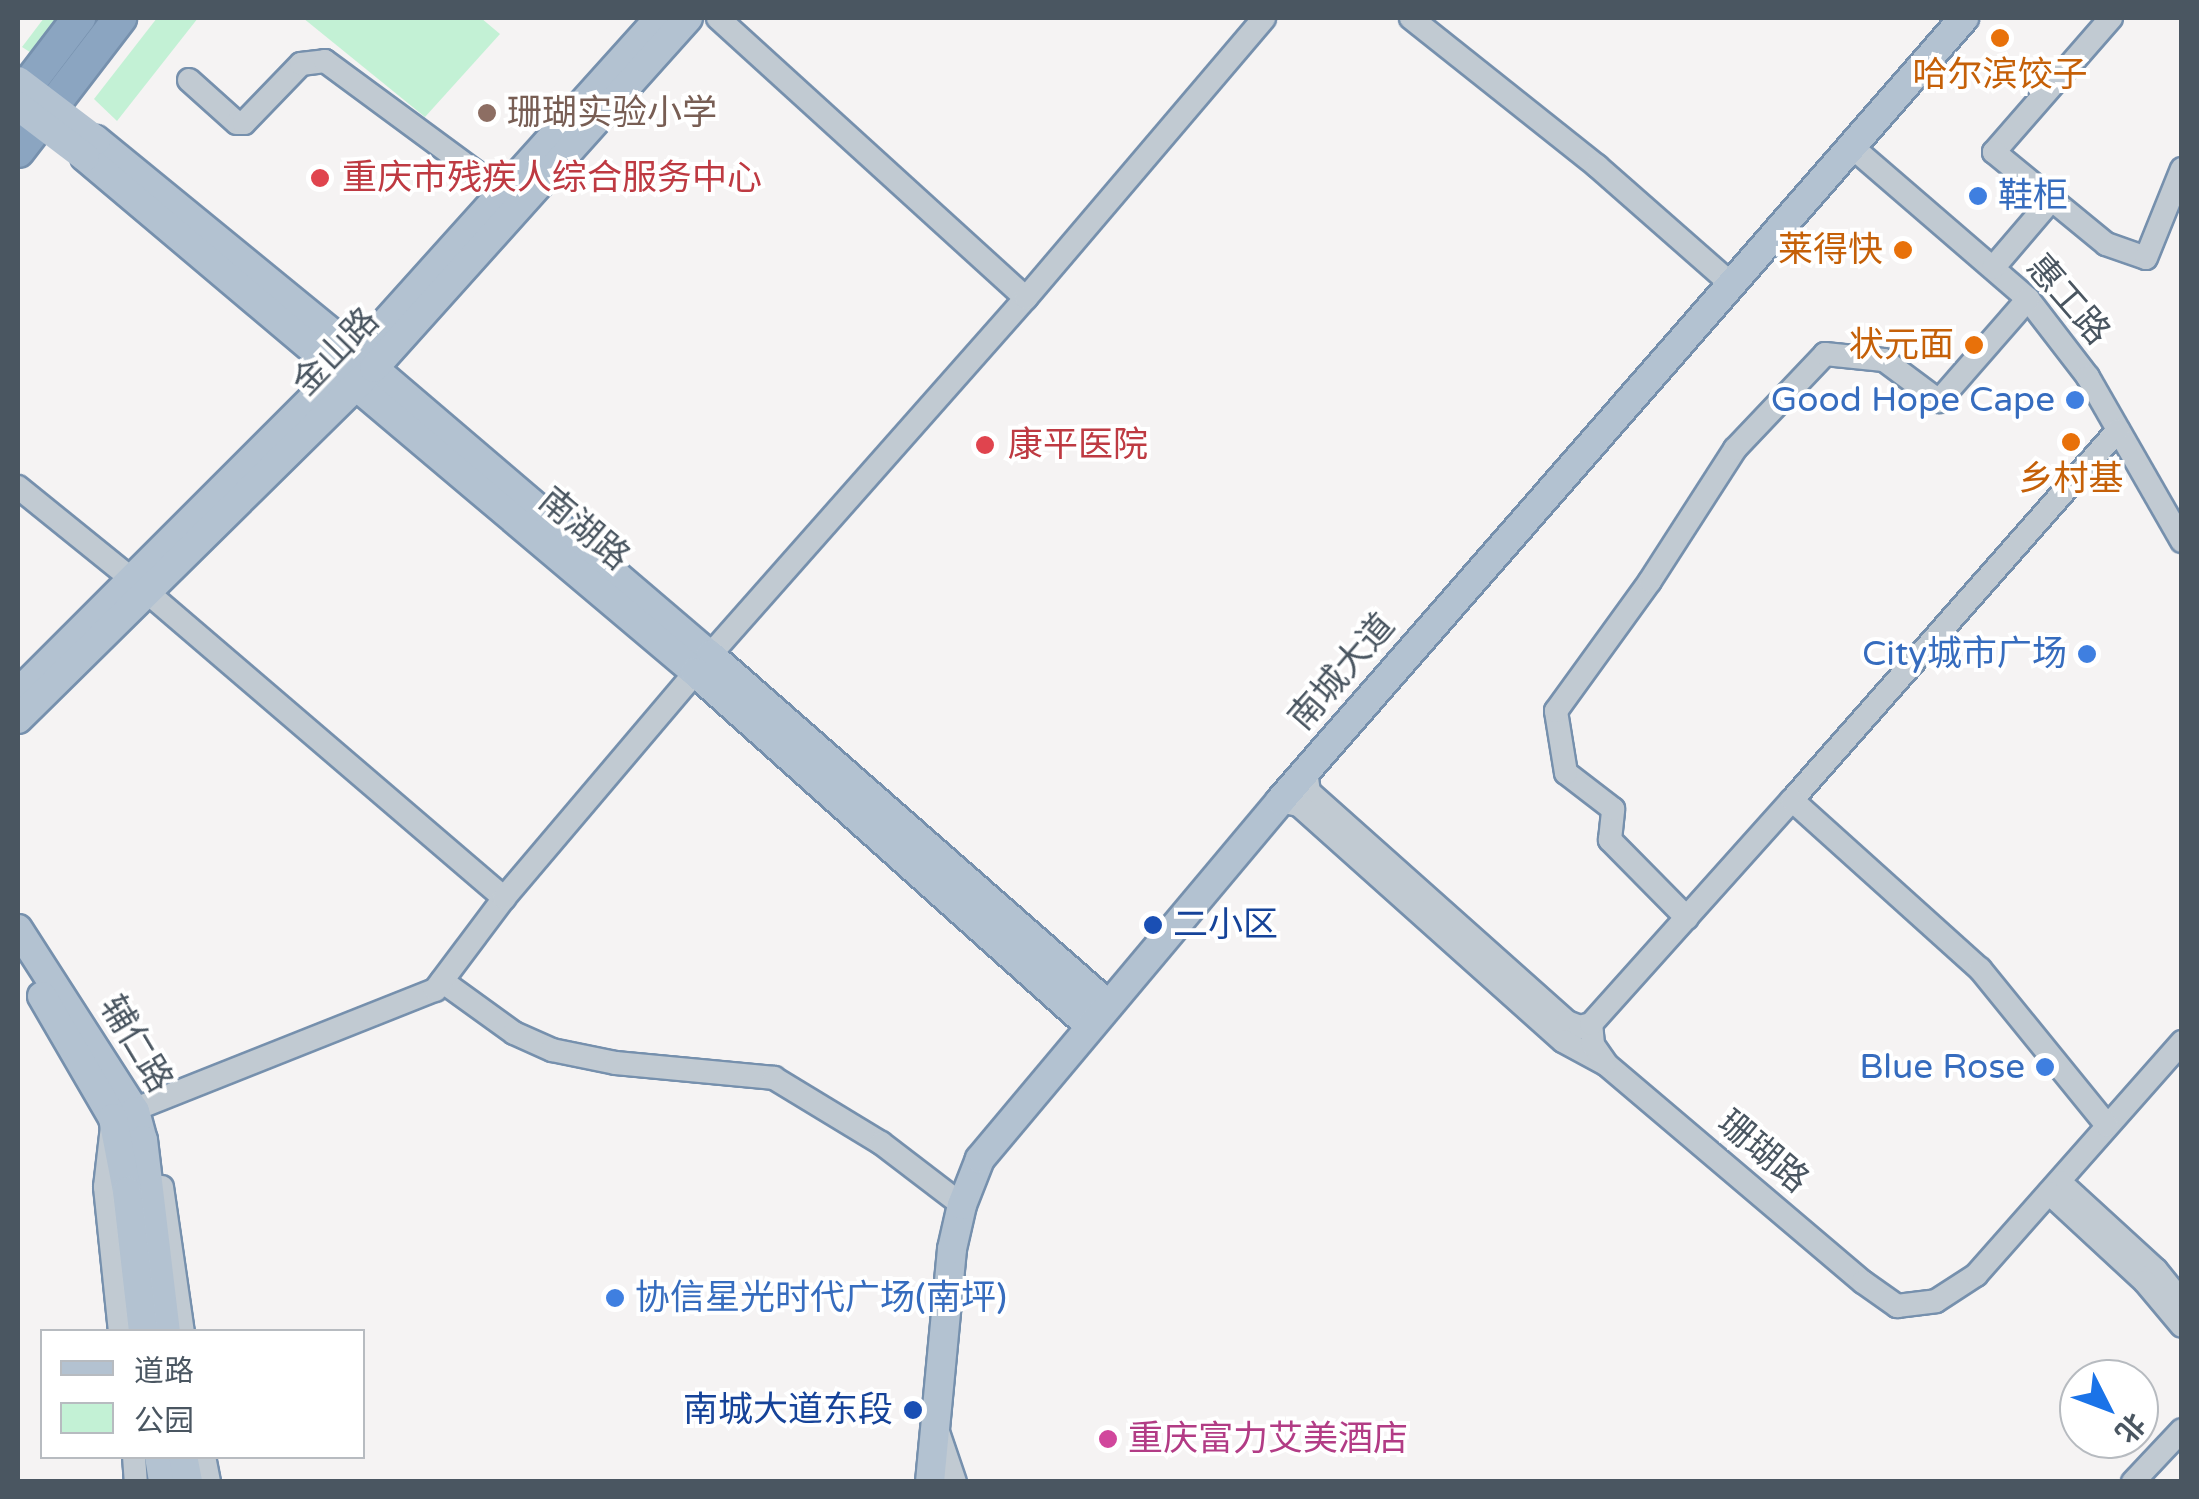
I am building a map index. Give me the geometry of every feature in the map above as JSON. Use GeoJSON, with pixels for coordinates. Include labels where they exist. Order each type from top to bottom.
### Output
{"type":"FeatureCollection","features":[{"type":"Feature","properties":{"kind":"highway"},"geometry":{"type":"LineString","coordinates":[[18,98],[80,18]]}},
{"type":"Feature","properties":{"kind":"highway"},"geometry":{"type":"LineString","coordinates":[[18,151],[120,18]]}},
{"type":"Feature","properties":{"kind":"main road","name":"金山路"},"geometry":{"type":"LineString","coordinates":[[356,370],[502,192],[660,18]]}},
{"type":"Feature","properties":{"kind":"main road","name":"金山路"},"geometry":{"type":"LineString","coordinates":[[18,719],[356,370],[688,18]]}},
{"type":"Feature","properties":{"kind":"main road","name":"南城大道"},"geometry":{"type":"LineString","coordinates":[[926,1482],[934,1438],[952,1249],[962,1205],[980,1159],[1280,801],[1729,282],[1964,18]]}},
{"type":"Feature","properties":{"kind":"main road"},"geometry":{"type":"LineString","coordinates":[[18,81],[90,148],[702,663],[1098,1014]]}},
{"type":"Feature","properties":{"kind":"main road"},"geometry":{"type":"LineString","coordinates":[[18,106],[90,148]]}},
{"type":"Feature","properties":{"kind":"main road","name":"金山路"},"geometry":{"type":"LineString","coordinates":[[18,693],[142,587]]}},
{"type":"Feature","properties":{"kind":"main road","name":"辅仁路"},"geometry":{"type":"LineString","coordinates":[[18,929],[124,1114],[143,1329]]}},
{"type":"Feature","properties":{"kind":"main road","name":"辅仁路"},"geometry":{"type":"LineString","coordinates":[[18,956],[144,1140],[166,1329]]}},
{"type":"Feature","properties":{"kind":"street"},"geometry":{"type":"LineString","coordinates":[[718,18],[1026,298]]}},
{"type":"Feature","properties":{"kind":"street"},"geometry":{"type":"LineString","coordinates":[[120,1329],[105,1187],[124,1114],[435,990],[504,898],[702,663],[1026,298],[1264,18]]}},
{"type":"Feature","properties":{"kind":"street"},"geometry":{"type":"LineString","coordinates":[[1411,18],[1597,166],[1729,282]]}},
{"type":"Feature","properties":{"kind":"street"},"geometry":{"type":"LineString","coordinates":[[2111,18],[1994,152],[2106,244],[2146,258],[2182,169]]}},
{"type":"Feature","properties":{"kind":"street"},"geometry":{"type":"LineString","coordinates":[[189,80],[238,123],[244,123],[300,64],[325,61],[502,192]]}},
{"type":"Feature","properties":{"kind":"street","name":"惠工路"},"geometry":{"type":"LineString","coordinates":[[1851,146],[2028,299],[2088,377],[2182,541]]}},
{"type":"Feature","properties":{"kind":"street"},"geometry":{"type":"LineString","coordinates":[[1993,268],[2052,199]]}},
{"type":"Feature","properties":{"kind":"street"},"geometry":{"type":"LineString","coordinates":[[1687,918],[1610,840],[1614,810],[1566,773],[1556,710],[1650,581],[1735,450],[1825,354],[1884,360],[1939,401],[2028,299]]}},
{"type":"Feature","properties":{"kind":"street"},"geometry":{"type":"LineString","coordinates":[[1306,771],[1309,792],[1553,1009],[1580,1027],[1591,1024],[2118,430]]}},
{"type":"Feature","properties":{"kind":"street"},"geometry":{"type":"LineString","coordinates":[[18,488],[142,587],[504,898]]}},
{"type":"Feature","properties":{"kind":"street"},"geometry":{"type":"LineString","coordinates":[[1792,800],[1980,969],[2107,1125]]}},
{"type":"Feature","properties":{"kind":"street","name":"珊瑚路"},"geometry":{"type":"LineString","coordinates":[[1280,801],[1300,805],[1563,1041],[1607,1065],[1863,1282],[1897,1306],[1936,1301],[1976,1275],[2182,1042]]}},
{"type":"Feature","properties":{"kind":"street"},"geometry":{"type":"LineString","coordinates":[[442,981],[514,1034],[552,1050],[616,1063],[774,1078],[881,1143],[962,1205]]}},
{"type":"Feature","properties":{"kind":"street"},"geometry":{"type":"LineString","coordinates":[[1591,1024],[1593,1046],[1607,1065]]}},
{"type":"Feature","properties":{"kind":"street"},"geometry":{"type":"LineString","coordinates":[[144,1140],[160,1175],[183,1329]]}},
{"type":"Feature","properties":{"kind":"street"},"geometry":{"type":"LineString","coordinates":[[2054,1188],[2156,1270],[2182,1302]]}},
{"type":"Feature","properties":{"kind":"street"},"geometry":{"type":"LineString","coordinates":[[2054,1188],[2182,1326]]}},
{"type":"Feature","properties":{"kind":"street"},"geometry":{"type":"LineString","coordinates":[[2134,1482],[2182,1430]]}},
{"type":"Feature","properties":{"kind":"street"},"geometry":{"type":"LineString","coordinates":[[934,1438],[955,1482]]}},
{"type":"Feature","properties":{"kind":"green space"},"geometry":{"type":"Polygon","coordinates":[[[44,18],[65,18],[36,56],[22,47],[44,18]]]}},
{"type":"Feature","properties":{"kind":"green space"},"geometry":{"type":"Polygon","coordinates":[[[157,18],[198,18],[117,121],[94,99],[157,18]]]}},
{"type":"Feature","properties":{"kind":"green space"},"geometry":{"type":"Polygon","coordinates":[[[303,18],[481,18],[500,34],[425,117],[303,18]]]}},
{"type":"Feature","properties":{"kind":"place","name":"哈尔滨饺子"},"geometry":{"type":"Point","coordinates":[2000,38]}},
{"type":"Feature","properties":{"kind":"place","name":"珊瑚实验小学"},"geometry":{"type":"Point","coordinates":[487,113]}},
{"type":"Feature","properties":{"kind":"place","name":"重庆市残疾人综合服务中心"},"geometry":{"type":"Point","coordinates":[320,178]}},
{"type":"Feature","properties":{"kind":"place","name":"鞋柜"},"geometry":{"type":"Point","coordinates":[1978,196]}},
{"type":"Feature","properties":{"kind":"place","name":"莱得快"},"geometry":{"type":"Point","coordinates":[1903,250]}},
{"type":"Feature","properties":{"kind":"place","name":"状元面"},"geometry":{"type":"Point","coordinates":[1974,345]}},
{"type":"Feature","properties":{"kind":"place","name":"Good Hope Cape"},"geometry":{"type":"Point","coordinates":[2075,400]}},
{"type":"Feature","properties":{"kind":"place","name":"乡村基"},"geometry":{"type":"Point","coordinates":[2071,442]}},
{"type":"Feature","properties":{"kind":"place","name":"康平医院"},"geometry":{"type":"Point","coordinates":[985,445]}},
{"type":"Feature","properties":{"kind":"place","name":"City城市广场"},"geometry":{"type":"Point","coordinates":[2087,654]}},
{"type":"Feature","properties":{"kind":"place","name":"二小区"},"geometry":{"type":"Point","coordinates":[1153,925]}},
{"type":"Feature","properties":{"kind":"place","name":"Blue Rose"},"geometry":{"type":"Point","coordinates":[2045,1067]}},
{"type":"Feature","properties":{"kind":"place","name":"协信星光时代广场(南坪)"},"geometry":{"type":"Point","coordinates":[615,1298]}},
{"type":"Feature","properties":{"kind":"place","name":"南城大道东段"},"geometry":{"type":"Point","coordinates":[913,1410]}},
{"type":"Feature","properties":{"kind":"place","name":"重庆富力艾美酒店"},"geometry":{"type":"Point","coordinates":[1108,1439]}}]}
